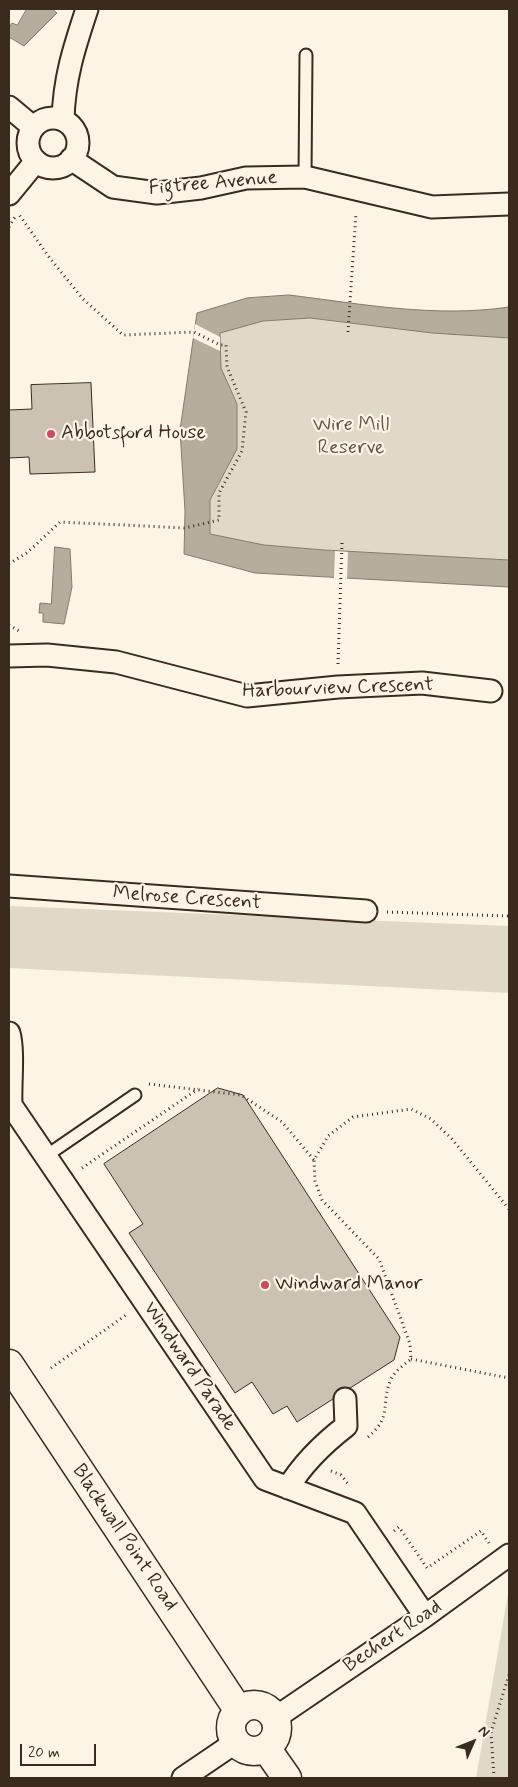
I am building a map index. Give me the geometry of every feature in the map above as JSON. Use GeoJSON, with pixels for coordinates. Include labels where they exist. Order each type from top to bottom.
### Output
{"type":"FeatureCollection","features":[{"type":"Feature","properties":{"kind":"street"},"geometry":{"type":"LineString","coordinates":[[63,120],[64,92],[69,62],[87,9]]}},
{"type":"Feature","properties":{"kind":"street"},"geometry":{"type":"LineString","coordinates":[[9,107],[33,127]]}},
{"type":"Feature","properties":{"kind":"street"},"geometry":{"type":"LineString","coordinates":[[44,119],[63,120],[73,129],[77,136],[76,153],[71,160],[58,167],[50,168],[36,161],[31,156],[28,143],[33,127],[44,119]]}},
{"type":"Feature","properties":{"kind":"street","name":"Figtree Avenue"},"geometry":{"type":"LineString","coordinates":[[71,160],[113,187],[157,193],[201,188],[246,178],[305,177],[432,207],[509,204]]}},
{"type":"Feature","properties":{"kind":"street"},"geometry":{"type":"LineString","coordinates":[[13,204],[36,161]]}},
{"type":"Feature","properties":{"kind":"street","name":"Harbourview Crescent"},"geometry":{"type":"LineString","coordinates":[[9,656],[47,655],[116,662],[247,696],[338,687],[422,683],[492,690]]}},
{"type":"Feature","properties":{"kind":"street","name":"Melrose Crescent"},"geometry":{"type":"LineString","coordinates":[[9,886],[366,911]]}},
{"type":"Feature","properties":{"kind":"street","name":"Windward Parade"},"geometry":{"type":"LineString","coordinates":[[9,1033],[12,1045],[9,1066],[11,1105],[265,1479],[355,1513],[425,1616]]}},
{"type":"Feature","properties":{"kind":"street","name":"Blackwall Point Road"},"geometry":{"type":"LineString","coordinates":[[9,1364],[239,1711]]}},
{"type":"Feature","properties":{"kind":"street"},"geometry":{"type":"LineString","coordinates":[[288,1488],[296,1475],[326,1441],[346,1426],[345,1399]]}},
{"type":"Feature","properties":{"kind":"street","name":"Bechert Road"},"geometry":{"type":"LineString","coordinates":[[274,1718],[425,1616],[500,1551]]}},
{"type":"Feature","properties":{"kind":"street"},"geometry":{"type":"LineString","coordinates":[[258,1706],[271,1712],[277,1731],[272,1743],[266,1748],[253,1751],[247,1750],[236,1742],[231,1729],[232,1722],[239,1711],[245,1707],[258,1706]]}},
{"type":"Feature","properties":{"kind":"street"},"geometry":{"type":"LineString","coordinates":[[183,1778],[236,1742]]}},
{"type":"Feature","properties":{"kind":"street"},"geometry":{"type":"LineString","coordinates":[[266,1748],[287,1778]]}},
{"type":"Feature","properties":{"kind":"lane"},"geometry":{"type":"LineString","coordinates":[[305,177],[306,55]]}},
{"type":"Feature","properties":{"kind":"lane"},"geometry":{"type":"LineString","coordinates":[[46,1156],[135,1095]]}},
{"type":"Feature","properties":{"kind":"path"},"geometry":{"type":"LineString","coordinates":[[348,332],[357,190]]}},
{"type":"Feature","properties":{"kind":"path"},"geometry":{"type":"LineString","coordinates":[[9,564],[28,552],[60,522],[185,528],[219,520],[219,493],[242,451],[246,412],[227,367],[226,345],[194,332],[123,334],[83,299],[49,257],[13,204]]}},
{"type":"Feature","properties":{"kind":"path"},"geometry":{"type":"LineString","coordinates":[[338,687],[342,542]]}},
{"type":"Feature","properties":{"kind":"path"},"geometry":{"type":"LineString","coordinates":[[366,911],[509,916]]}},
{"type":"Feature","properties":{"kind":"path"},"geometry":{"type":"LineString","coordinates":[[143,1084],[241,1095],[282,1122],[314,1160]]}},
{"type":"Feature","properties":{"kind":"path"},"geometry":{"type":"LineString","coordinates":[[63,1181],[198,1089]]}},
{"type":"Feature","properties":{"kind":"path"},"geometry":{"type":"LineString","coordinates":[[411,1360],[410,1344],[379,1259],[322,1200],[315,1181],[314,1160],[328,1136],[353,1117],[411,1109],[431,1119],[452,1139],[509,1209]]}},
{"type":"Feature","properties":{"kind":"path"},"geometry":{"type":"LineString","coordinates":[[51,1368],[145,1302]]}},
{"type":"Feature","properties":{"kind":"path"},"geometry":{"type":"LineString","coordinates":[[363,1440],[382,1423],[384,1404],[391,1379],[397,1371],[411,1360],[509,1378]]}},
{"type":"Feature","properties":{"kind":"path"},"geometry":{"type":"LineString","coordinates":[[324,1468],[341,1476],[351,1488]]}},
{"type":"Feature","properties":{"kind":"path"},"geometry":{"type":"LineString","coordinates":[[387,1535],[399,1527],[427,1568],[481,1531],[500,1551]]}},
{"type":"Feature","properties":{"kind":"path"},"geometry":{"type":"LineString","coordinates":[[494,1778],[492,1732],[509,1675]]}},
{"type":"Feature","properties":{"kind":"green space","name":"Wire Mill Reserve"},"geometry":{"type":"Polygon","coordinates":[[[310,318],[432,333],[509,338],[509,560],[264,545],[210,534],[210,500],[237,449],[237,404],[221,368],[220,333],[263,321],[310,318]]]}},
{"type":"Feature","properties":{"kind":"green space"},"geometry":{"type":"Polygon","coordinates":[[[9,906],[509,926],[509,993],[9,968],[9,906]]]}},
{"type":"Feature","properties":{"kind":"green space"},"geometry":{"type":"Polygon","coordinates":[[[509,1588],[509,1778],[476,1778],[509,1588]]]}},
{"type":"Feature","properties":{"kind":"shaded area"},"geometry":{"type":"Polygon","coordinates":[[[27,9],[52,9],[57,13],[24,46],[9,37],[9,28],[12,23],[17,25],[27,9]]]}},
{"type":"Feature","properties":{"kind":"shaded area"},"geometry":{"type":"Polygon","coordinates":[[[289,295],[371,306],[427,310],[482,310],[509,307],[509,338],[432,333],[310,318],[263,321],[220,333],[221,368],[237,404],[237,449],[210,500],[210,534],[264,545],[509,560],[509,587],[255,573],[184,554],[185,511],[180,430],[197,313],[247,298],[289,295]]]}},
{"type":"Feature","properties":{"kind":"shaded area"},"geometry":{"type":"Polygon","coordinates":[[[55,547],[70,549],[72,587],[64,624],[43,622],[43,613],[39,613],[40,603],[51,604],[55,547]]]}},
{"type":"Feature","properties":{"kind":"pier"},"geometry":{"type":"Polygon","coordinates":[[[195,324],[220,337],[220,351],[193,338],[195,324]]]}},
{"type":"Feature","properties":{"kind":"pier"},"geometry":{"type":"Polygon","coordinates":[[[335,551],[348,552],[347,579],[334,578],[335,551]]]}},
{"type":"Feature","properties":{"kind":"building","name":"Abbotsford House"},"geometry":{"type":"Polygon","coordinates":[[[91,383],[95,472],[30,474],[29,457],[9,458],[9,410],[32,409],[31,385],[91,383]]]}},
{"type":"Feature","properties":{"kind":"building","name":"Windward Manor"},"geometry":{"type":"Polygon","coordinates":[[[218,1088],[243,1095],[400,1337],[394,1360],[297,1422],[287,1406],[273,1414],[252,1382],[235,1393],[129,1233],[143,1224],[104,1164],[218,1088]]]}},
{"type":"Feature","properties":{"kind":"place","name":"Abbotsford House"},"geometry":{"type":"Point","coordinates":[51,434]}},
{"type":"Feature","properties":{"kind":"place","name":"Windward Manor"},"geometry":{"type":"Point","coordinates":[265,1285]}}]}
